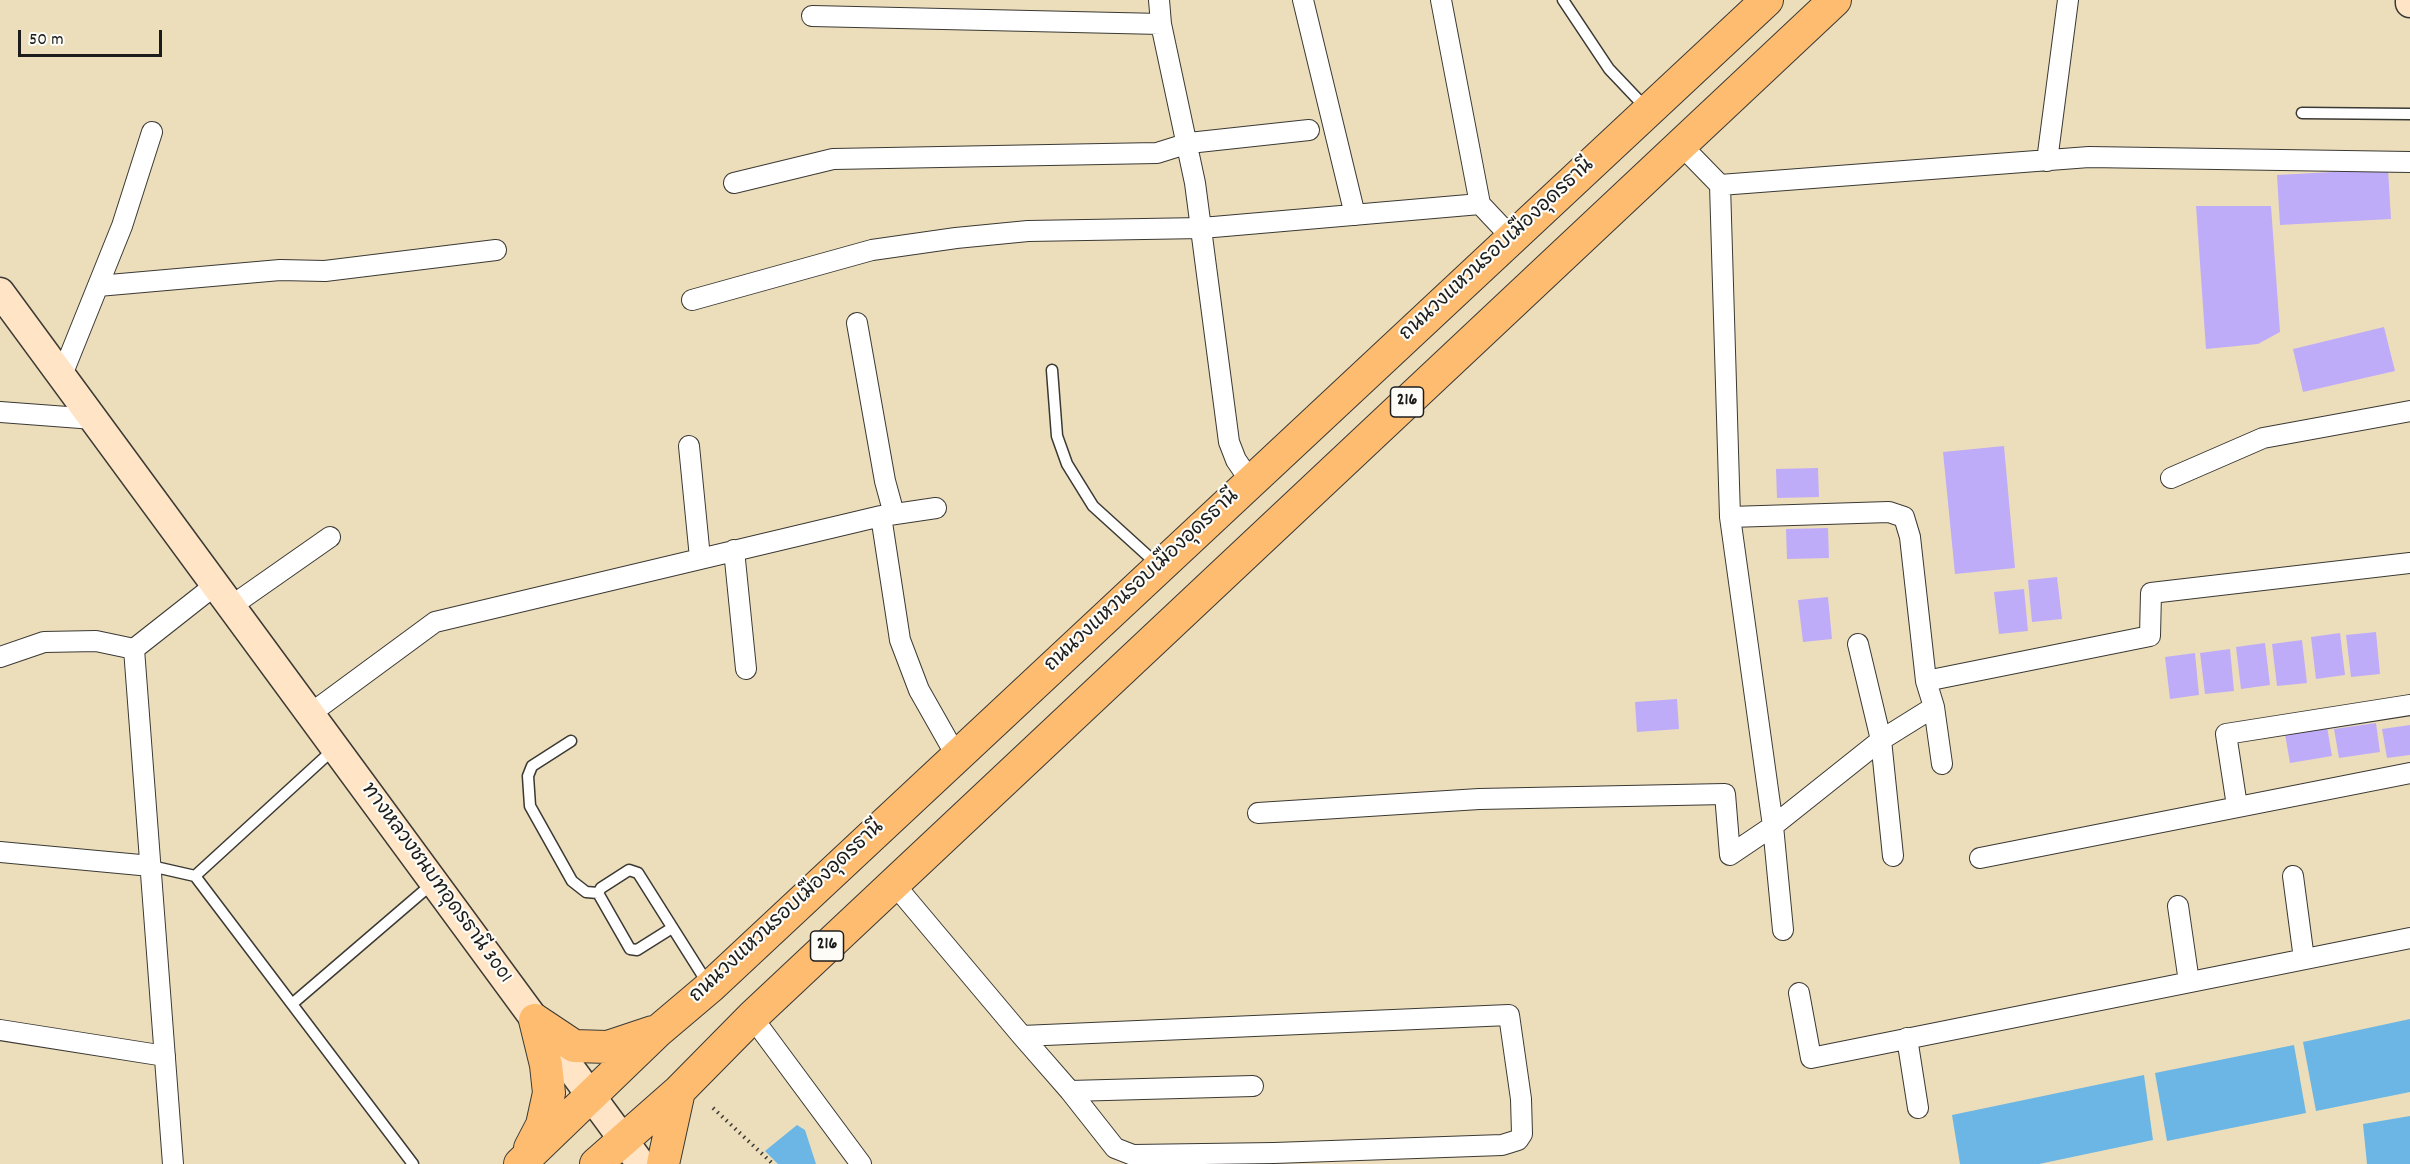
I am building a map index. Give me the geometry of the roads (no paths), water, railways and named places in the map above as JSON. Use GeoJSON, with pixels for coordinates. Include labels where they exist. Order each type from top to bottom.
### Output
{"type":"FeatureCollection","features":[{"type":"Feature","properties":{"kind":"main road","name":"ถนนวงแหวนรอบเมืองอุดรธานี"},"geometry":{"type":"LineString","coordinates":[[522,1162],[658,1030],[710,987],[1767,0]]}},
{"type":"Feature","properties":{"kind":"main road","name":"216"},"geometry":{"type":"LineString","coordinates":[[596,1164],[631,1152],[679,1091],[752,1017],[1835,0]]}},
{"type":"Feature","properties":{"kind":"main road"},"geometry":{"type":"LineString","coordinates":[[535,1020],[574,1046],[608,1047],[658,1030]]}},
{"type":"Feature","properties":{"kind":"main road"},"geometry":{"type":"LineString","coordinates":[[522,1162],[542,1125],[549,1093],[546,1065],[535,1020]]}},
{"type":"Feature","properties":{"kind":"main road"},"geometry":{"type":"LineString","coordinates":[[663,1164],[679,1091]]}},
{"type":"Feature","properties":{"kind":"street"},"geometry":{"type":"LineString","coordinates":[[1159,0],[1161,24],[1189,143],[1229,442],[1236,460],[1251,482]]}},
{"type":"Feature","properties":{"kind":"street"},"geometry":{"type":"LineString","coordinates":[[1303,0],[1355,215]]}},
{"type":"Feature","properties":{"kind":"street"},"geometry":{"type":"LineString","coordinates":[[1441,0],[1480,204],[1512,238]]}},
{"type":"Feature","properties":{"kind":"street"},"geometry":{"type":"LineString","coordinates":[[2047,160],[2068,0]]}},
{"type":"Feature","properties":{"kind":"street"},"geometry":{"type":"LineString","coordinates":[[812,16],[1161,24]]}},
{"type":"Feature","properties":{"kind":"street"},"geometry":{"type":"LineString","coordinates":[[734,183],[832,159],[1157,153],[1189,143],[1309,130]]}},
{"type":"Feature","properties":{"kind":"street"},"geometry":{"type":"LineString","coordinates":[[62,375],[122,226],[152,132]]}},
{"type":"Feature","properties":{"kind":"street"},"geometry":{"type":"LineString","coordinates":[[1681,145],[1720,185],[1730,517],[1773,826],[1783,930]]}},
{"type":"Feature","properties":{"kind":"street"},"geometry":{"type":"LineString","coordinates":[[1720,185],[2090,157],[2410,162]]}},
{"type":"Feature","properties":{"kind":"street"},"geometry":{"type":"LineString","coordinates":[[692,300],[872,250],[956,238],[1028,231],[1202,228],[1480,204]]}},
{"type":"Feature","properties":{"kind":"street"},"geometry":{"type":"LineString","coordinates":[[98,286],[280,270],[325,271],[496,250]]}},
{"type":"Feature","properties":{"kind":"street","name":"ทางหลวงชนบทอุดรธานี 3001"},"geometry":{"type":"LineString","coordinates":[[0,292],[631,1152]]}},
{"type":"Feature","properties":{"kind":"street"},"geometry":{"type":"LineString","coordinates":[[856,323],[885,481],[900,640],[919,690],[957,757]]}},
{"type":"Feature","properties":{"kind":"street"},"geometry":{"type":"LineString","coordinates":[[2171,478],[2263,438],[2410,411]]}},
{"type":"Feature","properties":{"kind":"street"},"geometry":{"type":"LineString","coordinates":[[0,412],[94,419]]}},
{"type":"Feature","properties":{"kind":"street"},"geometry":{"type":"LineString","coordinates":[[689,446],[700,558]]}},
{"type":"Feature","properties":{"kind":"street"},"geometry":{"type":"LineString","coordinates":[[310,714],[435,622],[887,515],[936,508]]}},
{"type":"Feature","properties":{"kind":"street"},"geometry":{"type":"LineString","coordinates":[[1730,517],[1889,512],[1904,517],[1910,537],[1926,681],[1935,707],[1942,764]]}},
{"type":"Feature","properties":{"kind":"street"},"geometry":{"type":"LineString","coordinates":[[0,657],[44,642],[96,641],[134,649],[330,537]]}},
{"type":"Feature","properties":{"kind":"street"},"geometry":{"type":"LineString","coordinates":[[734,550],[746,669]]}},
{"type":"Feature","properties":{"kind":"street"},"geometry":{"type":"LineString","coordinates":[[1926,681],[2150,636],[2151,593],[2410,563]]}},
{"type":"Feature","properties":{"kind":"street"},"geometry":{"type":"LineString","coordinates":[[1858,644],[1881,740],[1893,856]]}},
{"type":"Feature","properties":{"kind":"street"},"geometry":{"type":"LineString","coordinates":[[134,649],[173,1164]]}},
{"type":"Feature","properties":{"kind":"street"},"geometry":{"type":"LineString","coordinates":[[2237,806],[2226,734],[2410,705]]}},
{"type":"Feature","properties":{"kind":"street"},"geometry":{"type":"LineString","coordinates":[[1257,813],[1479,799],[1725,794],[1730,855],[1773,826],[1881,740],[1935,707]]}},
{"type":"Feature","properties":{"kind":"street"},"geometry":{"type":"LineString","coordinates":[[1980,858],[2410,773]]}},
{"type":"Feature","properties":{"kind":"street"},"geometry":{"type":"LineString","coordinates":[[0,852],[150,866]]}},
{"type":"Feature","properties":{"kind":"street"},"geometry":{"type":"LineString","coordinates":[[2293,876],[2304,959]]}},
{"type":"Feature","properties":{"kind":"street"},"geometry":{"type":"LineString","coordinates":[[894,884],[1022,1036],[1070,1091],[1115,1148],[1133,1155],[1502,1145],[1518,1140],[1524,1126],[1509,1015],[1022,1036]]}},
{"type":"Feature","properties":{"kind":"street"},"geometry":{"type":"LineString","coordinates":[[2178,906],[2189,982]]}},
{"type":"Feature","properties":{"kind":"street"},"geometry":{"type":"LineString","coordinates":[[1799,993],[1810,1058],[2410,938]]}},
{"type":"Feature","properties":{"kind":"street"},"geometry":{"type":"LineString","coordinates":[[752,1017],[861,1164]]}},
{"type":"Feature","properties":{"kind":"street"},"geometry":{"type":"LineString","coordinates":[[0,1030],[165,1056]]}},
{"type":"Feature","properties":{"kind":"street"},"geometry":{"type":"LineString","coordinates":[[1907,1038],[1918,1108]]}},
{"type":"Feature","properties":{"kind":"street"},"geometry":{"type":"LineString","coordinates":[[1070,1091],[1253,1086]]}},
{"type":"Feature","properties":{"kind":"lane"},"geometry":{"type":"LineString","coordinates":[[1563,0],[1609,69],[1648,111]]}},
{"type":"Feature","properties":{"kind":"lane"},"geometry":{"type":"LineString","coordinates":[[2301,113],[2410,114]]}},
{"type":"Feature","properties":{"kind":"lane"},"geometry":{"type":"LineString","coordinates":[[1052,370],[1057,436],[1066,464],[1093,506],[1160,567]]}},
{"type":"Feature","properties":{"kind":"lane"},"geometry":{"type":"LineString","coordinates":[[571,741],[532,766],[528,776],[530,806],[572,881],[586,892],[598,892],[629,870],[634,870],[710,987]]}},
{"type":"Feature","properties":{"kind":"lane"},"geometry":{"type":"LineString","coordinates":[[195,876],[336,748]]}},
{"type":"Feature","properties":{"kind":"lane"},"geometry":{"type":"LineString","coordinates":[[150,866],[195,876],[413,1164]]}},
{"type":"Feature","properties":{"kind":"lane"},"geometry":{"type":"LineString","coordinates":[[292,1005],[434,882]]}},
{"type":"Feature","properties":{"kind":"lane"},"geometry":{"type":"LineString","coordinates":[[598,892],[630,949],[637,950],[672,928]]}},
{"type":"Feature","properties":{"kind":"water"},"geometry":{"type":"Polygon","coordinates":[[[2410,1019],[2410,1092],[2316,1111],[2303,1042],[2410,1019]]]}},
{"type":"Feature","properties":{"kind":"water"},"geometry":{"type":"Polygon","coordinates":[[[2294,1045],[2306,1113],[2167,1141],[2155,1073],[2294,1045]]]}},
{"type":"Feature","properties":{"kind":"water"},"geometry":{"type":"Polygon","coordinates":[[[2144,1075],[2153,1140],[2039,1164],[1960,1164],[1952,1115],[2144,1075]]]}},
{"type":"Feature","properties":{"kind":"water"},"geometry":{"type":"Polygon","coordinates":[[[2410,1116],[2410,1164],[2367,1164],[2363,1124],[2410,1116]]]}},
{"type":"Feature","properties":{"kind":"water"},"geometry":{"type":"Polygon","coordinates":[[[797,1125],[805,1130],[816,1164],[778,1164],[765,1151],[797,1125]]]}}]}
